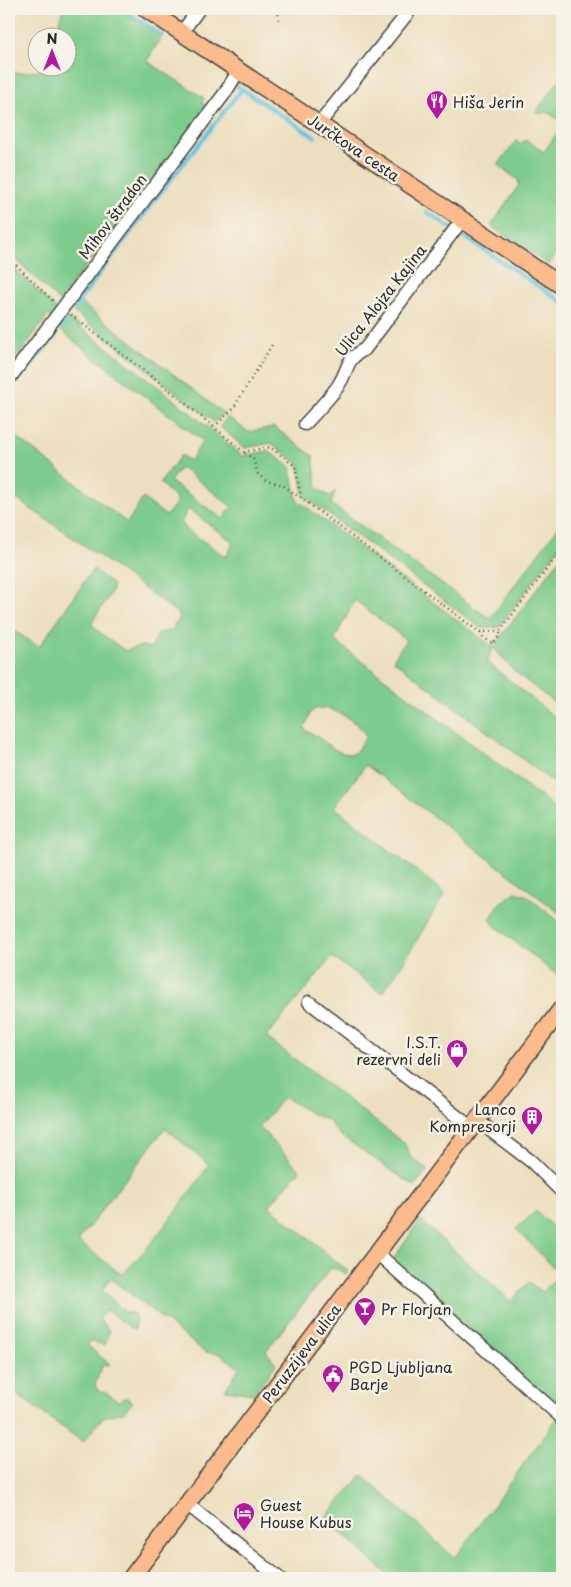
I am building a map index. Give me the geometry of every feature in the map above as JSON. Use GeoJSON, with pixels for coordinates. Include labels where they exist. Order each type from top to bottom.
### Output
{"type":"FeatureCollection","features":[{"type":"Feature","properties":{"kind":"main road","name":"Jurčkova cesta"},"geometry":{"type":"LineString","coordinates":[[146,9],[182,32],[234,78],[319,124],[457,227],[561,282]]}},
{"type":"Feature","properties":{"kind":"main road","name":"Peruzzijeva ulica"},"geometry":{"type":"LineString","coordinates":[[131,1578],[562,1008]]}},
{"type":"Feature","properties":{"kind":"street"},"geometry":{"type":"LineString","coordinates":[[182,32],[199,9]]}},
{"type":"Feature","properties":{"kind":"street"},"geometry":{"type":"LineString","coordinates":[[319,124],[411,9]]}},
{"type":"Feature","properties":{"kind":"street","name":"Mihov štradon"},"geometry":{"type":"LineString","coordinates":[[9,379],[234,78]]}},
{"type":"Feature","properties":{"kind":"street","name":"Ulica Alojza Kajina"},"geometry":{"type":"LineString","coordinates":[[305,424],[338,386],[348,362],[355,354],[365,350],[457,227]]}},
{"type":"Feature","properties":{"kind":"street"},"geometry":{"type":"LineString","coordinates":[[309,1002],[475,1125],[532,1162],[562,1192]]}},
{"type":"Feature","properties":{"kind":"street"},"geometry":{"type":"LineString","coordinates":[[377,1253],[562,1418]]}},
{"type":"Feature","properties":{"kind":"street"},"geometry":{"type":"LineString","coordinates":[[187,1504],[279,1578]]}},
{"type":"Feature","properties":{"kind":"path"},"geometry":{"type":"LineString","coordinates":[[278,9],[279,22]]}},
{"type":"Feature","properties":{"kind":"path"},"geometry":{"type":"LineString","coordinates":[[9,258],[62,309],[161,384],[253,459],[258,474],[266,481],[283,485],[480,632],[481,636],[493,644],[500,635],[500,631],[562,549]]}},
{"type":"Feature","properties":{"kind":"path"},"geometry":{"type":"LineString","coordinates":[[214,427],[234,409],[272,345]]}},
{"type":"Feature","properties":{"kind":"path"},"geometry":{"type":"LineString","coordinates":[[244,452],[270,447],[295,466],[301,498]]}},
{"type":"Feature","properties":{"kind":"path"},"geometry":{"type":"LineString","coordinates":[[480,632],[500,631]]}},
{"type":"Feature","properties":{"kind":"green space"},"geometry":{"type":"Polygon","coordinates":[[[63,9],[118,9],[162,37],[147,61],[204,98],[202,103],[209,108],[66,291],[70,294],[62,304],[9,252],[9,71],[19,73],[28,72],[28,78],[78,78],[78,28],[58,28],[63,9]]]}},
{"type":"Feature","properties":{"kind":"green space"},"geometry":{"type":"Polygon","coordinates":[[[562,76],[562,122],[547,112],[541,114],[536,112],[562,76]]]}},
{"type":"Feature","properties":{"kind":"green space"},"geometry":{"type":"Polygon","coordinates":[[[562,126],[562,246],[549,265],[491,226],[519,185],[518,180],[498,165],[516,141],[522,143],[526,140],[544,152],[562,126]]]}},
{"type":"Feature","properties":{"kind":"green space"},"geometry":{"type":"Polygon","coordinates":[[[9,263],[57,310],[52,318],[48,315],[9,368],[9,263]]]}},
{"type":"Feature","properties":{"kind":"green space"},"geometry":{"type":"Polygon","coordinates":[[[76,299],[224,414],[214,422],[74,312],[72,306],[76,299]]]}},
{"type":"Feature","properties":{"kind":"green space"},"geometry":{"type":"Polygon","coordinates":[[[64,317],[71,320],[166,393],[243,456],[268,451],[291,467],[297,500],[493,647],[487,662],[562,723],[562,789],[393,660],[406,640],[355,600],[334,640],[562,813],[562,915],[366,765],[334,807],[445,893],[400,968],[382,993],[332,957],[266,1037],[405,1144],[410,1156],[428,1170],[414,1186],[340,1135],[328,1120],[314,1115],[284,1097],[259,1127],[300,1170],[269,1206],[348,1271],[346,1274],[331,1268],[266,1351],[276,1364],[254,1394],[225,1390],[239,1368],[220,1354],[205,1352],[110,1278],[102,1290],[125,1312],[134,1314],[136,1322],[135,1329],[106,1310],[99,1319],[109,1330],[105,1345],[89,1341],[88,1346],[110,1364],[102,1366],[95,1385],[98,1391],[108,1394],[119,1402],[125,1397],[133,1402],[124,1412],[103,1417],[83,1442],[9,1389],[9,627],[39,647],[93,569],[113,585],[110,594],[92,624],[98,631],[125,651],[141,646],[152,648],[159,633],[173,630],[175,623],[178,622],[180,617],[175,611],[101,557],[9,494],[9,431],[127,523],[143,498],[166,516],[178,501],[160,483],[181,455],[190,461],[203,441],[92,356],[62,331],[58,322],[64,317]],[[181,467],[170,481],[223,519],[232,507],[181,467]],[[188,509],[181,522],[187,530],[226,557],[232,546],[232,541],[188,509]],[[319,708],[310,713],[304,727],[306,731],[335,750],[348,754],[355,753],[366,737],[360,727],[337,712],[326,708],[319,708]],[[165,1128],[78,1241],[122,1275],[157,1236],[209,1165],[165,1128]]]}},
{"type":"Feature","properties":{"kind":"green space"},"geometry":{"type":"Polygon","coordinates":[[[228,417],[248,432],[274,427],[313,456],[317,488],[330,497],[335,491],[331,504],[486,616],[491,617],[562,522],[562,543],[499,627],[481,628],[304,496],[299,464],[271,443],[245,448],[220,427],[228,417]]]}},
{"type":"Feature","properties":{"kind":"green space"},"geometry":{"type":"Polygon","coordinates":[[[562,556],[562,709],[513,670],[493,647],[562,556]]]}},
{"type":"Feature","properties":{"kind":"green space"},"geometry":{"type":"Polygon","coordinates":[[[516,892],[526,895],[562,924],[562,979],[495,926],[490,919],[500,903],[516,892]]]}},
{"type":"Feature","properties":{"kind":"green space"},"geometry":{"type":"Polygon","coordinates":[[[536,1211],[562,1235],[562,1412],[396,1265],[394,1258],[420,1220],[511,1301],[529,1282],[542,1292],[560,1274],[516,1229],[536,1211]]]}},
{"type":"Feature","properties":{"kind":"green space"},"geometry":{"type":"Polygon","coordinates":[[[558,1417],[562,1421],[562,1578],[392,1578],[325,1518],[362,1475],[455,1558],[558,1417]]]}},
{"type":"Feature","properties":{"kind":"waterway"},"geometry":{"type":"LineString","coordinates":[[123,9],[163,35]]}},
{"type":"Feature","properties":{"kind":"waterway"},"geometry":{"type":"LineString","coordinates":[[237,86],[315,137]]}},
{"type":"Feature","properties":{"kind":"waterway"},"geometry":{"type":"LineString","coordinates":[[76,309],[79,301],[154,201],[242,89]]}},
{"type":"Feature","properties":{"kind":"waterway"},"geometry":{"type":"LineString","coordinates":[[427,212],[562,302]]}},
{"type":"Feature","properties":{"kind":"waterway"},"geometry":{"type":"LineString","coordinates":[[61,328],[66,321]]}},
{"type":"Feature","properties":{"kind":"waterway"},"geometry":{"type":"LineString","coordinates":[[29,368],[55,336]]}},
{"type":"Feature","properties":{"kind":"waterway"},"geometry":{"type":"LineString","coordinates":[[9,395],[15,387]]}},
{"type":"Feature","properties":{"kind":"place","name":"Hiša Jerin"},"geometry":{"type":"Point","coordinates":[437,120]}},
{"type":"Feature","properties":{"kind":"place","name":"I.S.T. rezervni deli"},"geometry":{"type":"Point","coordinates":[457,1069]}},
{"type":"Feature","properties":{"kind":"place","name":"Lanco Kompresorji"},"geometry":{"type":"Point","coordinates":[532,1136]}},
{"type":"Feature","properties":{"kind":"place","name":"Pr Florjan"},"geometry":{"type":"Point","coordinates":[365,1327]}},
{"type":"Feature","properties":{"kind":"place","name":"PGD Ljubljana Barje"},"geometry":{"type":"Point","coordinates":[333,1394]}},
{"type":"Feature","properties":{"kind":"place","name":"Guest House Kubus"},"geometry":{"type":"Point","coordinates":[244,1532]}}]}
